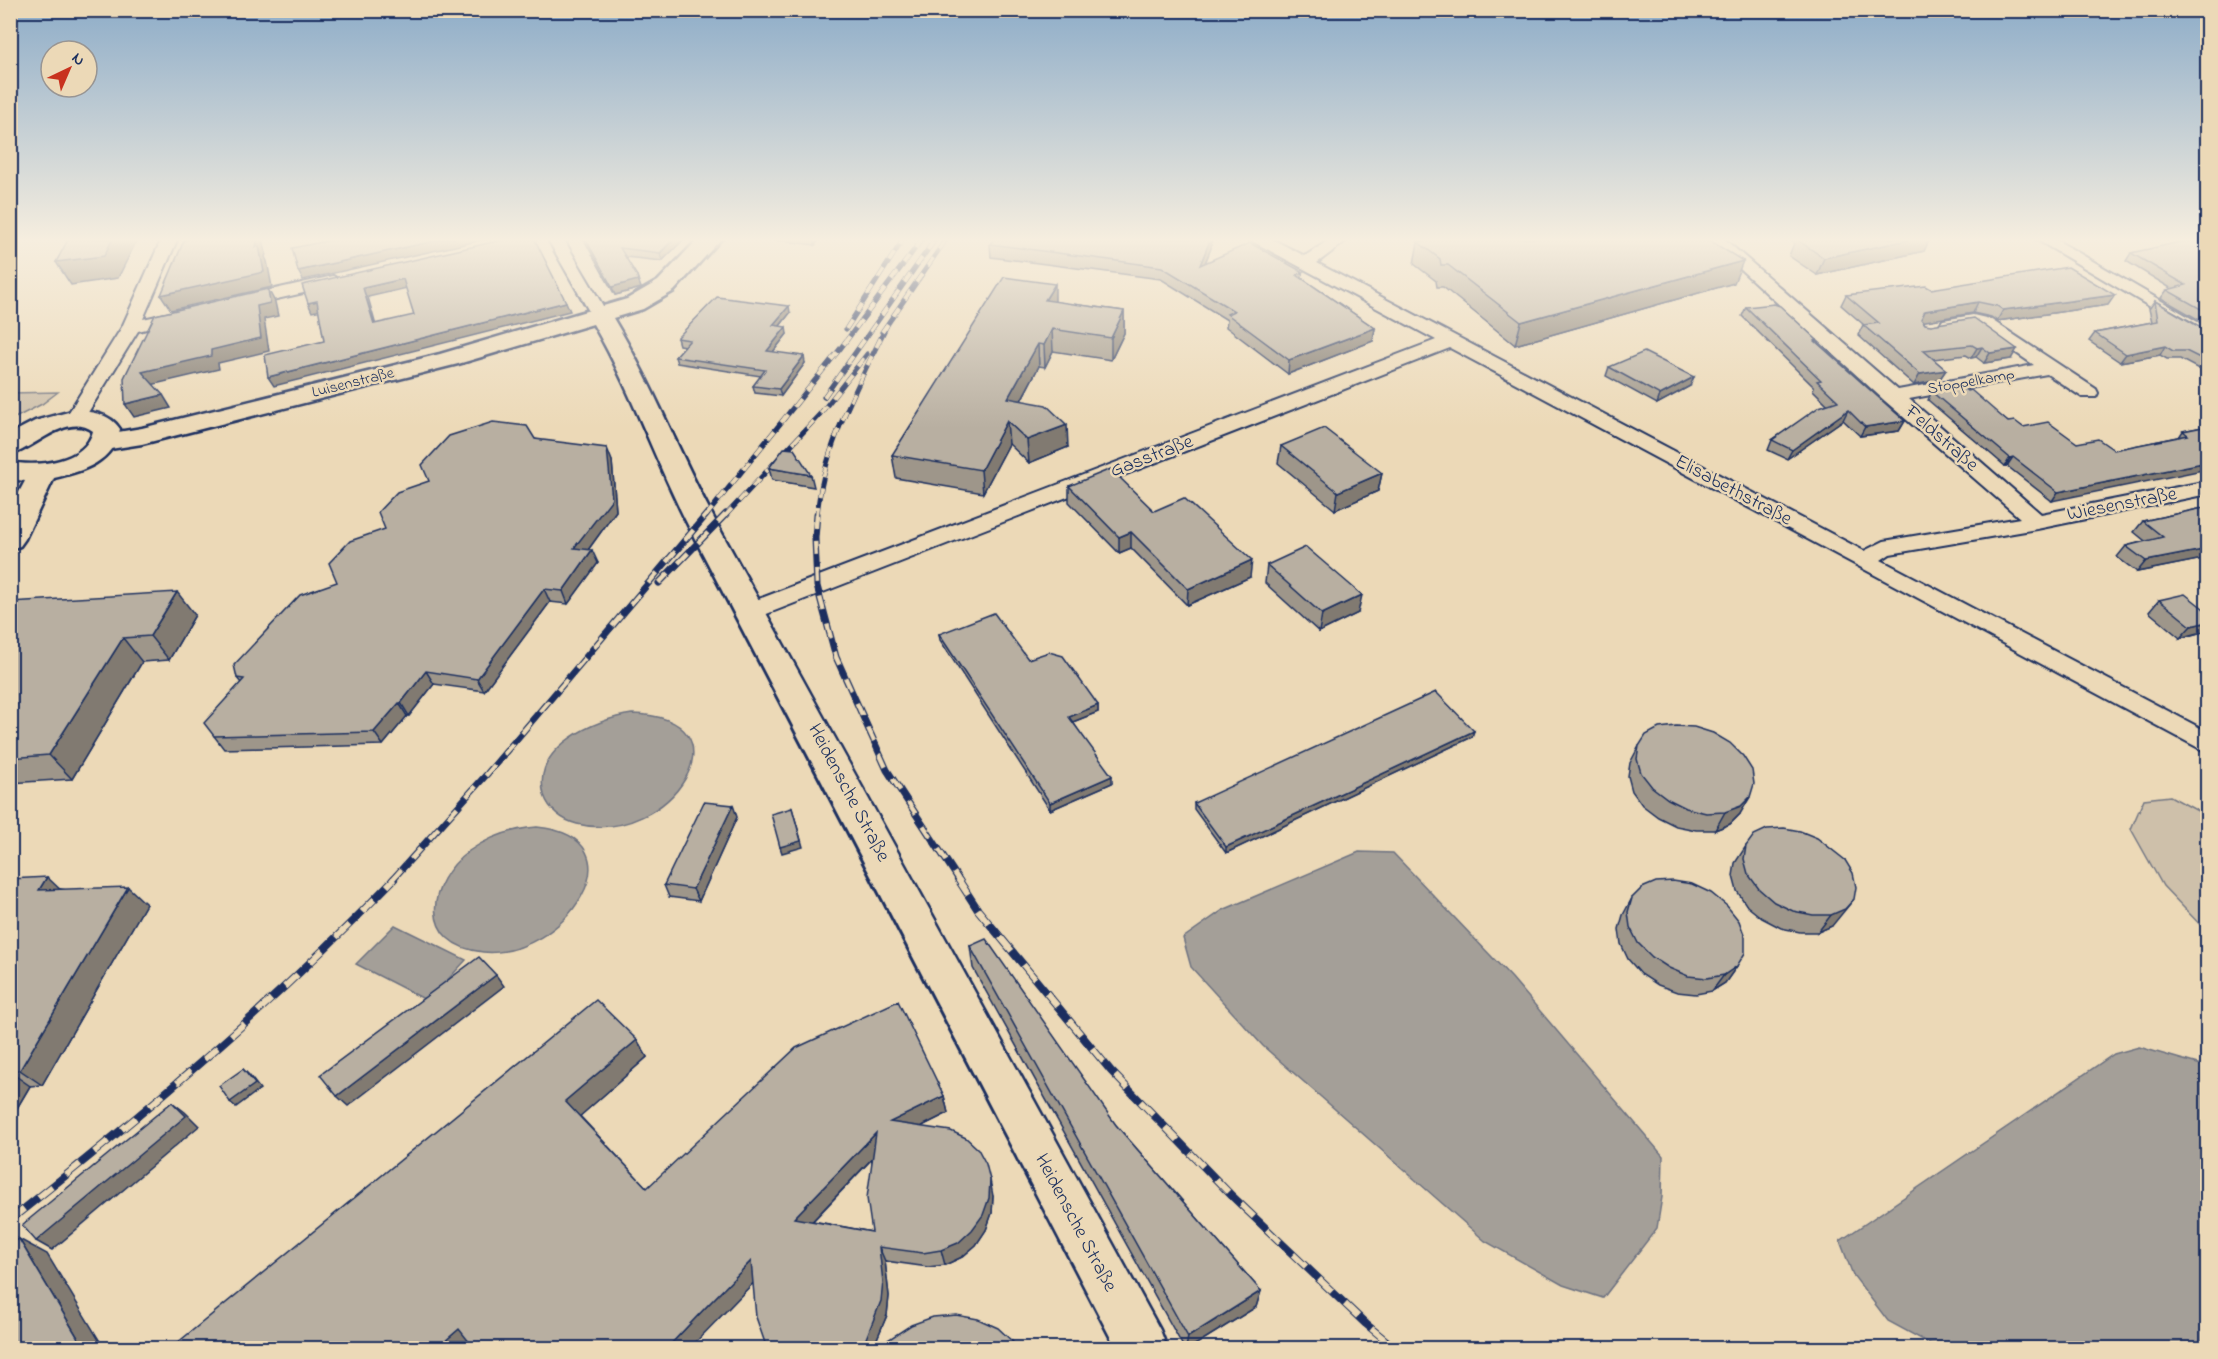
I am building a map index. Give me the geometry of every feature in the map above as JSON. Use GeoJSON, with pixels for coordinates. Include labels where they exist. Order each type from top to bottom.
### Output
{"type":"FeatureCollection","features":[{"type":"Feature","properties":{"kind":"main road","name":"Luisenstraße"},"geometry":{"type":"LineString","coordinates":[[104,442],[142,436],[449,359],[600,316],[640,301]]}},
{"type":"Feature","properties":{"kind":"main road","name":"Heidensche Straße"},"geometry":{"type":"LineString","coordinates":[[600,316],[653,416],[670,461],[700,520],[751,611],[1142,1348]]}},
{"type":"Feature","properties":{"kind":"main road"},"geometry":{"type":"LineString","coordinates":[[10,447],[45,426],[74,420],[96,421],[107,429],[104,442],[80,461],[43,473],[24,474],[10,470]]}},
{"type":"Feature","properties":{"kind":"main road"},"geometry":{"type":"LineString","coordinates":[[10,539],[43,473]]}},
{"type":"Feature","properties":{"kind":"street"},"geometry":{"type":"LineString","coordinates":[[74,420],[131,327],[142,301]]}},
{"type":"Feature","properties":{"kind":"street"},"geometry":{"type":"LineString","coordinates":[[222,306],[242,301]]}},
{"type":"Feature","properties":{"kind":"street","name":"Heidensche Straße"},"geometry":{"type":"LineString","coordinates":[[592,301],[600,316]]}},
{"type":"Feature","properties":{"kind":"street","name":"Elisabethstraße"},"geometry":{"type":"LineString","coordinates":[[1378,301],[2208,744]]}},
{"type":"Feature","properties":{"kind":"street","name":"Feldstraße"},"geometry":{"type":"LineString","coordinates":[[1785,301],[2037,522]]}},
{"type":"Feature","properties":{"kind":"street"},"geometry":{"type":"LineString","coordinates":[[2149,301],[2208,336]]}},
{"type":"Feature","properties":{"kind":"street"},"geometry":{"type":"LineString","coordinates":[[131,327],[199,311]]}},
{"type":"Feature","properties":{"kind":"street","name":"Stoppelkamp"},"geometry":{"type":"LineString","coordinates":[[1926,328],[1973,320],[1984,323],[2089,393]]}},
{"type":"Feature","properties":{"kind":"street","name":"Gasstraße"},"geometry":{"type":"LineString","coordinates":[[751,611],[1451,341]]}},
{"type":"Feature","properties":{"kind":"street","name":"Stoppelkamp"},"geometry":{"type":"LineString","coordinates":[[1892,397],[2050,368]]}},
{"type":"Feature","properties":{"kind":"street","name":"Wiesenstraße"},"geometry":{"type":"LineString","coordinates":[[2037,522],[2208,488]]}},
{"type":"Feature","properties":{"kind":"street"},"geometry":{"type":"LineString","coordinates":[[1865,561],[1884,548],[2037,522]]}},
{"type":"Feature","properties":{"kind":"shaded area"},"geometry":{"type":"Polygon","coordinates":[[[58,392],[42,404],[11,420],[11,393],[58,392]]]}},
{"type":"Feature","properties":{"kind":"shaded area"},"geometry":{"type":"Polygon","coordinates":[[[632,714],[668,721],[688,736],[693,756],[685,779],[667,800],[642,817],[611,826],[577,824],[561,817],[549,805],[544,795],[543,778],[547,763],[570,738],[585,729],[601,722],[632,714]]]}},
{"type":"Feature","properties":{"kind":"shaded area"},"geometry":{"type":"Polygon","coordinates":[[[2170,796],[2207,816],[2207,932],[2163,886],[2131,829],[2144,799],[2170,796]]]}},
{"type":"Feature","properties":{"kind":"shaded area"},"geometry":{"type":"Polygon","coordinates":[[[537,827],[570,836],[586,852],[589,873],[581,897],[564,919],[541,937],[513,949],[483,952],[462,947],[447,938],[439,925],[436,911],[437,895],[444,879],[455,864],[469,851],[493,837],[519,829],[537,827]]]}},
{"type":"Feature","properties":{"kind":"shaded area"},"geometry":{"type":"Polygon","coordinates":[[[1359,852],[1393,853],[1512,978],[1663,1156],[1662,1197],[1657,1228],[1603,1298],[1563,1285],[1485,1241],[1263,1046],[1191,967],[1183,938],[1223,910],[1359,852]]]}},
{"type":"Feature","properties":{"kind":"shaded area"},"geometry":{"type":"Polygon","coordinates":[[[395,925],[466,960],[428,1001],[356,964],[395,925]]]}},
{"type":"Feature","properties":{"kind":"shaded area"},"geometry":{"type":"Polygon","coordinates":[[[2139,1047],[2201,1065],[2207,1064],[2207,1348],[1938,1348],[1888,1321],[1853,1275],[1840,1241],[2114,1054],[2139,1047]]]}},
{"type":"Feature","properties":{"kind":"building"},"geometry":{"type":"Polygon","coordinates":[[[214,301],[270,303],[257,306],[261,338],[211,350],[211,356],[142,372],[163,395],[125,404],[124,378],[155,315],[214,301]]]}},
{"type":"Feature","properties":{"kind":"building"},"geometry":{"type":"Polygon","coordinates":[[[317,301],[367,301],[374,324],[414,315],[410,301],[566,302],[268,377],[265,355],[324,341],[317,301]]]}},
{"type":"Feature","properties":{"kind":"building"},"geometry":{"type":"Polygon","coordinates":[[[713,301],[752,301],[789,306],[773,325],[786,327],[767,351],[804,356],[779,389],[753,386],[765,370],[675,357],[690,340],[677,338],[713,301]]]}},
{"type":"Feature","properties":{"kind":"building"},"geometry":{"type":"Polygon","coordinates":[[[989,301],[1055,301],[1124,311],[1111,338],[1052,329],[1044,345],[1038,344],[1008,398],[1046,405],[1067,425],[1027,440],[1007,421],[981,470],[892,455],[989,301]]]}},
{"type":"Feature","properties":{"kind":"building"},"geometry":{"type":"Polygon","coordinates":[[[1218,301],[1336,301],[1375,328],[1289,360],[1227,314],[1234,311],[1218,301]]]}},
{"type":"Feature","properties":{"kind":"building"},"geometry":{"type":"Polygon","coordinates":[[[1495,301],[1596,301],[1521,322],[1495,301]]]}},
{"type":"Feature","properties":{"kind":"building"},"geometry":{"type":"Polygon","coordinates":[[[1854,301],[2067,301],[2003,310],[1997,306],[1978,302],[1925,311],[1921,319],[1925,324],[1931,325],[1974,318],[2017,349],[1990,353],[1982,347],[1977,348],[1972,345],[1923,350],[1946,370],[1920,374],[1863,325],[1879,323],[1854,301]]]}},
{"type":"Feature","properties":{"kind":"building"},"geometry":{"type":"Polygon","coordinates":[[[2155,301],[2208,332],[2208,362],[2186,351],[2173,351],[2165,346],[2126,354],[2095,333],[2158,321],[2155,301]]]}},
{"type":"Feature","properties":{"kind":"building"},"geometry":{"type":"Polygon","coordinates":[[[2187,301],[2208,301],[2208,313],[2187,301]]]}},
{"type":"Feature","properties":{"kind":"building"},"geometry":{"type":"Polygon","coordinates":[[[1774,304],[1780,306],[1817,340],[1815,341],[1905,421],[1865,427],[1848,410],[1792,450],[1772,440],[1819,407],[1838,401],[1817,381],[1821,380],[1746,307],[1774,304]]]}},
{"type":"Feature","properties":{"kind":"building"},"geometry":{"type":"Polygon","coordinates":[[[1644,352],[1694,377],[1660,395],[1609,367],[1644,352]]]}},
{"type":"Feature","properties":{"kind":"building"},"geometry":{"type":"Polygon","coordinates":[[[1959,385],[1967,391],[1971,390],[2008,422],[2015,421],[2023,427],[2048,422],[2077,443],[2098,439],[2114,450],[2188,435],[2183,431],[2208,426],[2208,462],[2058,492],[2013,457],[2010,458],[1932,392],[1935,391],[1933,389],[1959,385]]]}},
{"type":"Feature","properties":{"kind":"building"},"geometry":{"type":"Polygon","coordinates":[[[493,422],[527,426],[535,439],[607,448],[612,499],[574,548],[592,550],[563,591],[544,589],[477,679],[426,671],[374,732],[214,736],[204,723],[244,679],[237,678],[234,665],[300,595],[337,582],[329,563],[350,541],[385,529],[378,512],[397,492],[429,481],[422,465],[449,436],[493,422]]]}},
{"type":"Feature","properties":{"kind":"building"},"geometry":{"type":"Polygon","coordinates":[[[1324,428],[1382,473],[1338,492],[1281,446],[1324,428]]]}},
{"type":"Feature","properties":{"kind":"building"},"geometry":{"type":"Polygon","coordinates":[[[784,448],[794,449],[811,475],[769,468],[784,448]]]}},
{"type":"Feature","properties":{"kind":"building"},"geometry":{"type":"Polygon","coordinates":[[[1111,469],[1154,511],[1184,498],[1252,560],[1188,589],[1131,532],[1119,537],[1069,486],[1111,469]]]}},
{"type":"Feature","properties":{"kind":"building"},"geometry":{"type":"Polygon","coordinates":[[[2208,507],[2208,549],[2146,561],[2126,546],[2163,537],[2143,521],[2208,507]]]}},
{"type":"Feature","properties":{"kind":"building"},"geometry":{"type":"Polygon","coordinates":[[[1306,547],[1362,595],[1322,614],[1267,565],[1306,547]]]}},
{"type":"Feature","properties":{"kind":"building"},"geometry":{"type":"Polygon","coordinates":[[[177,592],[150,636],[123,638],[49,755],[10,758],[10,602],[177,592]]]}},
{"type":"Feature","properties":{"kind":"building"},"geometry":{"type":"Polygon","coordinates":[[[2185,594],[2208,612],[2208,622],[2191,626],[2159,600],[2185,594]]]}},
{"type":"Feature","properties":{"kind":"building"},"geometry":{"type":"Polygon","coordinates":[[[994,613],[1028,659],[1049,652],[1063,656],[1098,705],[1069,717],[1112,776],[1050,803],[939,634],[994,613]]]}},
{"type":"Feature","properties":{"kind":"building"},"geometry":{"type":"Polygon","coordinates":[[[1436,692],[1474,731],[1226,847],[1194,803],[1436,692]]]}},
{"type":"Feature","properties":{"kind":"building"},"geometry":{"type":"Polygon","coordinates":[[[1694,727],[1713,733],[1730,743],[1743,756],[1752,770],[1754,784],[1750,797],[1741,806],[1725,812],[1706,813],[1686,808],[1668,799],[1652,787],[1641,773],[1637,759],[1639,746],[1646,735],[1659,728],[1694,727]]]}},
{"type":"Feature","properties":{"kind":"building"},"geometry":{"type":"Polygon","coordinates":[[[704,802],[733,805],[693,889],[664,885],[704,802]]]}},
{"type":"Feature","properties":{"kind":"building"},"geometry":{"type":"Polygon","coordinates":[[[792,808],[801,841],[780,847],[771,814],[792,808]]]}},
{"type":"Feature","properties":{"kind":"building"},"geometry":{"type":"Polygon","coordinates":[[[1784,828],[1817,838],[1845,860],[1853,873],[1856,887],[1854,899],[1845,909],[1831,915],[1813,915],[1793,911],[1774,902],[1759,889],[1748,874],[1744,859],[1746,846],[1754,835],[1767,829],[1784,828]]]}},
{"type":"Feature","properties":{"kind":"building"},"geometry":{"type":"Polygon","coordinates":[[[47,877],[39,890],[128,887],[20,1070],[10,1070],[10,879],[47,877]]]}},
{"type":"Feature","properties":{"kind":"building"},"geometry":{"type":"Polygon","coordinates":[[[1673,881],[1692,884],[1711,893],[1727,906],[1739,921],[1745,937],[1745,953],[1737,966],[1724,975],[1707,978],[1688,976],[1652,957],[1638,943],[1630,927],[1628,912],[1632,898],[1642,888],[1656,882],[1673,881]]]}},
{"type":"Feature","properties":{"kind":"building"},"geometry":{"type":"Polygon","coordinates":[[[986,939],[1116,1125],[1261,1291],[1188,1337],[970,946],[986,939]]]}},
{"type":"Feature","properties":{"kind":"building"},"geometry":{"type":"Polygon","coordinates":[[[479,957],[496,975],[337,1096],[320,1075],[479,957]]]}},
{"type":"Feature","properties":{"kind":"building"},"geometry":{"type":"Polygon","coordinates":[[[596,1000],[637,1040],[565,1101],[647,1188],[796,1048],[898,1001],[944,1096],[890,1122],[951,1131],[966,1138],[978,1149],[986,1164],[990,1180],[989,1198],[983,1215],[958,1243],[941,1250],[923,1253],[879,1247],[883,1282],[881,1301],[865,1341],[848,1348],[774,1348],[765,1343],[756,1317],[751,1261],[667,1348],[474,1348],[459,1329],[437,1348],[171,1348],[596,1000]],[[876,1133],[794,1218],[872,1232],[867,1198],[876,1133]]]}},
{"type":"Feature","properties":{"kind":"building"},"geometry":{"type":"Polygon","coordinates":[[[243,1069],[255,1084],[230,1102],[219,1086],[243,1069]]]}},
{"type":"Feature","properties":{"kind":"building"},"geometry":{"type":"Polygon","coordinates":[[[172,1102],[186,1116],[36,1241],[22,1225],[172,1102]]]}},
{"type":"Feature","properties":{"kind":"building"},"geometry":{"type":"Polygon","coordinates":[[[19,1239],[84,1348],[10,1348],[10,1245],[19,1239]]]}},
{"type":"Feature","properties":{"kind":"building"},"geometry":{"type":"Polygon","coordinates":[[[956,1315],[978,1319],[998,1328],[1019,1348],[877,1348],[911,1325],[933,1317],[956,1315]]]}},
{"type":"Feature","properties":{"kind":"railway"},"geometry":{"type":"LineString","coordinates":[[846,329],[864,301]]}},
{"type":"Feature","properties":{"kind":"railway"},"geometry":{"type":"LineString","coordinates":[[706,516],[876,301]]}},
{"type":"Feature","properties":{"kind":"railway"},"geometry":{"type":"LineString","coordinates":[[824,397],[891,301]]}},
{"type":"Feature","properties":{"kind":"railway"},"geometry":{"type":"LineString","coordinates":[[882,332],[903,301]]}},
{"type":"Feature","properties":{"kind":"railway"},"geometry":{"type":"LineString","coordinates":[[817,516],[826,466],[834,441],[887,325]]}},
{"type":"Feature","properties":{"kind":"railway"},"geometry":{"type":"LineString","coordinates":[[725,516],[820,414],[867,354]]}},
{"type":"Feature","properties":{"kind":"railway"},"geometry":{"type":"LineString","coordinates":[[392,880],[487,774],[707,514]]}},
{"type":"Feature","properties":{"kind":"railway"},"geometry":{"type":"LineString","coordinates":[[659,583],[726,514]]}},
{"type":"Feature","properties":{"kind":"railway"},"geometry":{"type":"LineString","coordinates":[[817,514],[815,538],[817,586],[836,657],[887,770],[959,880]]}},
{"type":"Feature","properties":{"kind":"railway"},"geometry":{"type":"LineString","coordinates":[[10,1220],[208,1056],[303,970],[394,879]]}},
{"type":"Feature","properties":{"kind":"railway"},"geometry":{"type":"LineString","coordinates":[[958,879],[978,910],[1111,1071],[1232,1196],[1366,1324],[1395,1348]]}}]}
